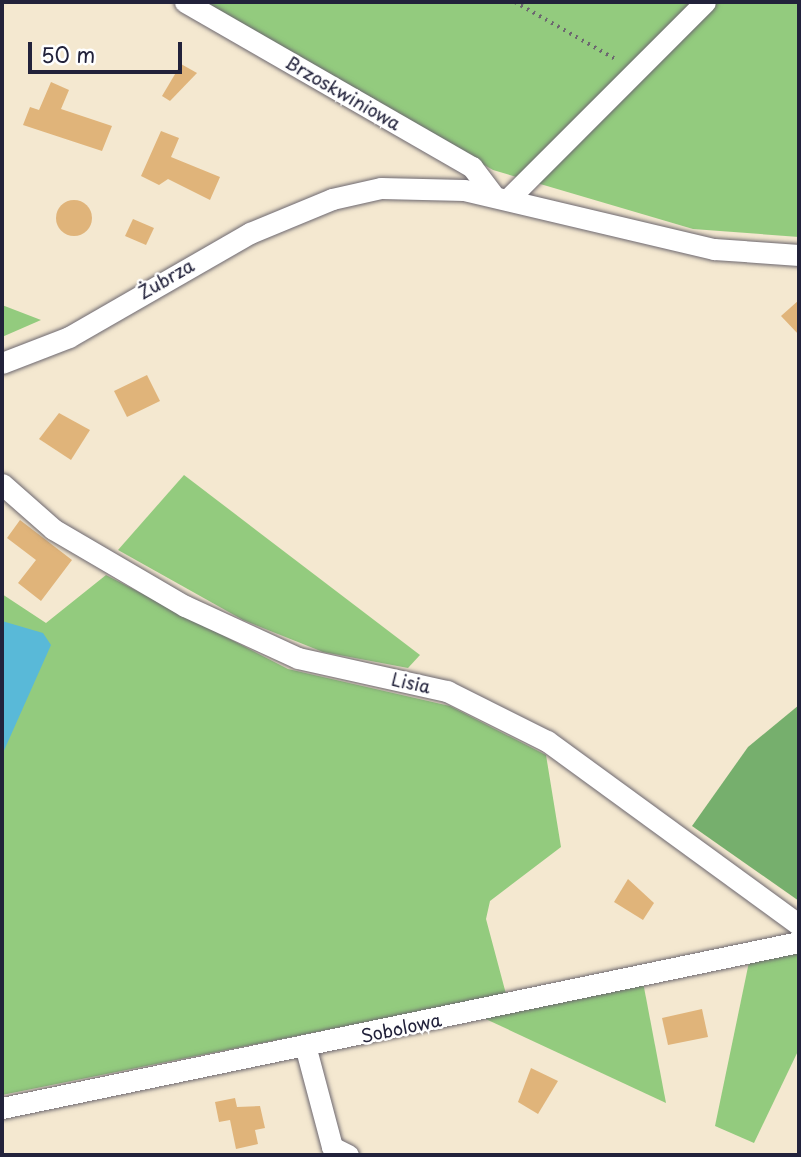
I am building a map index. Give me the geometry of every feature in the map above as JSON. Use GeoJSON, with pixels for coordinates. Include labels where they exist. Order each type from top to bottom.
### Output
{"type":"FeatureCollection","features":[{"type":"Feature","properties":{"kind":"street","name":"Brzoskwiniowa"},"geometry":{"type":"LineString","coordinates":[[185,2],[472,167],[500,196]]}},
{"type":"Feature","properties":{"kind":"street"},"geometry":{"type":"LineString","coordinates":[[500,196],[705,2]]}},
{"type":"Feature","properties":{"kind":"street","name":"Żubrza"},"geometry":{"type":"LineString","coordinates":[[2,363],[69,337],[228,244],[332,200],[398,186],[500,196],[714,249],[799,255]]}},
{"type":"Feature","properties":{"kind":"street","name":"Lisia"},"geometry":{"type":"LineString","coordinates":[[2,484],[53,529],[185,606],[298,658],[447,691],[547,741],[799,925]]}},
{"type":"Feature","properties":{"kind":"street","name":"Sobolowa"},"geometry":{"type":"LineString","coordinates":[[2,1108],[306,1049],[799,942]]}},
{"type":"Feature","properties":{"kind":"street"},"geometry":{"type":"LineString","coordinates":[[306,1049],[332,1147],[348,1155]]}},
{"type":"Feature","properties":{"kind":"path"},"geometry":{"type":"LineString","coordinates":[[514,2],[634,70]]}},
{"type":"Feature","properties":{"kind":"green space"},"geometry":{"type":"Polygon","coordinates":[[[201,2],[799,2],[799,237],[693,229],[493,170],[201,2]]]}},
{"type":"Feature","properties":{"kind":"green space"},"geometry":{"type":"Polygon","coordinates":[[[2,305],[41,320],[2,337],[2,305]]]}},
{"type":"Feature","properties":{"kind":"green space"},"geometry":{"type":"Polygon","coordinates":[[[184,475],[420,655],[408,668],[323,652],[243,620],[118,550],[184,475]]]}},
{"type":"Feature","properties":{"kind":"green space"},"geometry":{"type":"Polygon","coordinates":[[[106,575],[288,669],[450,706],[546,755],[561,847],[490,901],[486,919],[506,994],[2,1095],[2,594],[46,623],[106,575]]]}},
{"type":"Feature","properties":{"kind":"green space"},"geometry":{"type":"Polygon","coordinates":[[[799,705],[799,901],[692,826],[748,747],[799,705]]]}},
{"type":"Feature","properties":{"kind":"green space"},"geometry":{"type":"Polygon","coordinates":[[[799,952],[799,1049],[754,1143],[715,1126],[749,962],[799,952]]]}},
{"type":"Feature","properties":{"kind":"green space"},"geometry":{"type":"Polygon","coordinates":[[[643,982],[666,1103],[477,1015],[643,982]]]}},
{"type":"Feature","properties":{"kind":"water"},"geometry":{"type":"Polygon","coordinates":[[[2,621],[43,633],[51,645],[2,755],[2,621]]]}},
{"type":"Feature","properties":{"kind":"building"},"geometry":{"type":"Polygon","coordinates":[[[181,64],[197,73],[170,101],[162,96],[181,64]]]}},
{"type":"Feature","properties":{"kind":"building"},"geometry":{"type":"Polygon","coordinates":[[[51,82],[69,90],[61,109],[112,126],[102,151],[23,125],[30,107],[39,110],[51,82]]]}},
{"type":"Feature","properties":{"kind":"building"},"geometry":{"type":"Polygon","coordinates":[[[161,131],[179,138],[171,157],[220,177],[210,200],[168,179],[159,185],[141,176],[161,131]]]}},
{"type":"Feature","properties":{"kind":"building"},"geometry":{"type":"Polygon","coordinates":[[[74,200],[87,205],[92,218],[87,231],[74,236],[61,231],[56,218],[61,205],[74,200]]]}},
{"type":"Feature","properties":{"kind":"building"},"geometry":{"type":"Polygon","coordinates":[[[133,219],[154,228],[146,245],[125,236],[133,219]]]}},
{"type":"Feature","properties":{"kind":"building"},"geometry":{"type":"Polygon","coordinates":[[[799,300],[799,335],[781,316],[799,300]]]}},
{"type":"Feature","properties":{"kind":"building"},"geometry":{"type":"Polygon","coordinates":[[[147,375],[160,401],[127,417],[114,391],[147,375]]]}},
{"type":"Feature","properties":{"kind":"building"},"geometry":{"type":"Polygon","coordinates":[[[59,413],[90,430],[71,460],[39,439],[59,413]]]}},
{"type":"Feature","properties":{"kind":"building"},"geometry":{"type":"Polygon","coordinates":[[[20,520],[72,560],[41,601],[18,583],[36,560],[7,538],[20,520]]]}},
{"type":"Feature","properties":{"kind":"building"},"geometry":{"type":"Polygon","coordinates":[[[628,879],[654,903],[643,920],[614,902],[628,879]]]}},
{"type":"Feature","properties":{"kind":"building"},"geometry":{"type":"Polygon","coordinates":[[[702,1009],[708,1037],[668,1045],[662,1018],[702,1009]]]}},
{"type":"Feature","properties":{"kind":"building"},"geometry":{"type":"Polygon","coordinates":[[[531,1068],[558,1081],[538,1114],[518,1102],[531,1068]]]}},
{"type":"Feature","properties":{"kind":"building"},"geometry":{"type":"Polygon","coordinates":[[[235,1098],[237,1107],[260,1106],[265,1128],[255,1130],[258,1144],[236,1149],[230,1120],[219,1122],[215,1102],[235,1098]]]}}]}
